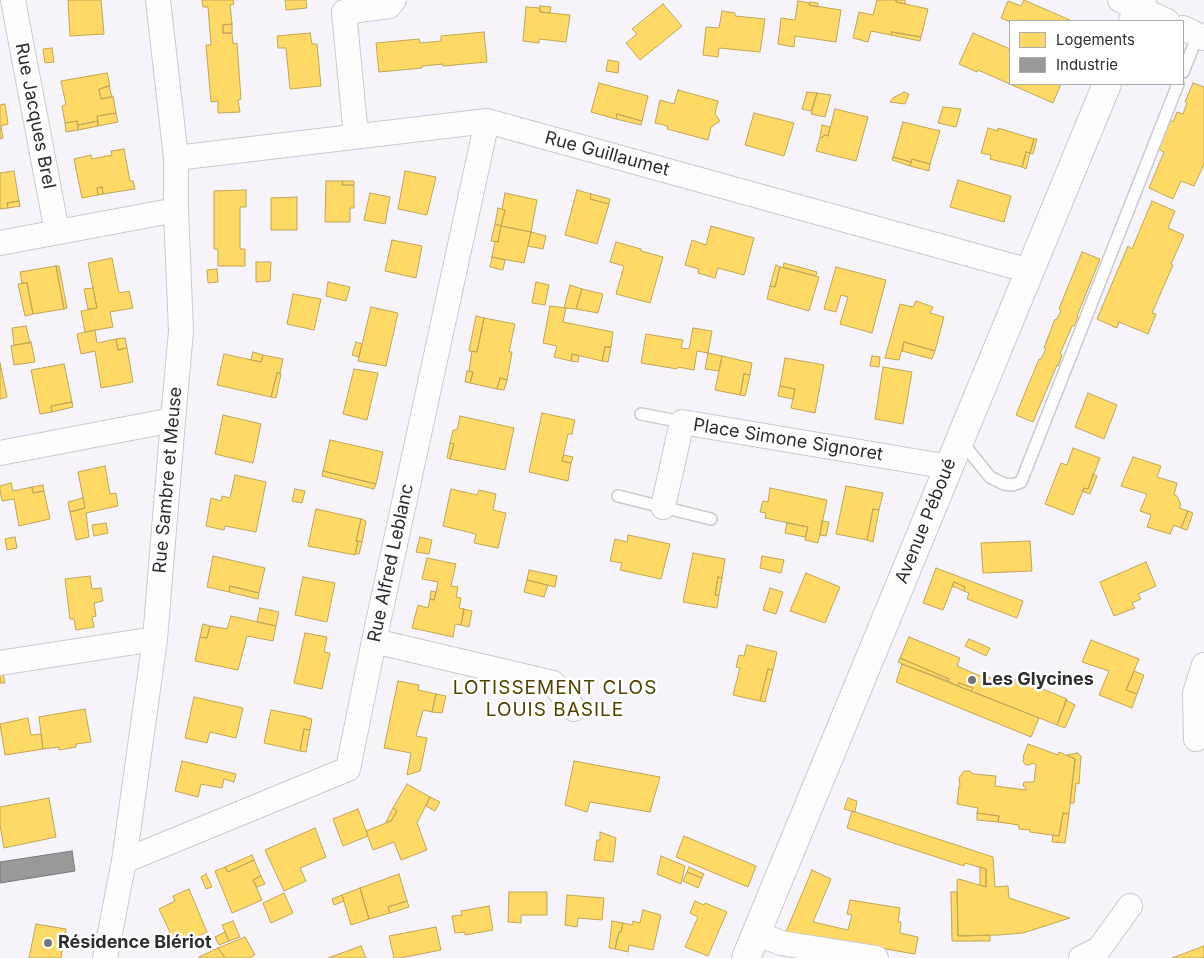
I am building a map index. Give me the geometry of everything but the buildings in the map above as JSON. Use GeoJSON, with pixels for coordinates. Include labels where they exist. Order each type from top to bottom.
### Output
{"type":"FeatureCollection","features":[{"type":"Feature","properties":{"kind":"street","name":"Rue Jacques Brel"},"geometry":{"type":"LineString","coordinates":[[13,0],[57,232]]}},
{"type":"Feature","properties":{"kind":"street","name":"Rue Sambre et Meuse"},"geometry":{"type":"LineString","coordinates":[[105,958],[124,860],[154,639],[181,331],[176,210],[176,158],[158,0]]}},
{"type":"Feature","properties":{"kind":"street"},"geometry":{"type":"LineString","coordinates":[[356,136],[343,6],[389,6],[394,0]]}},
{"type":"Feature","properties":{"kind":"street"},"geometry":{"type":"LineString","coordinates":[[1134,7],[1165,20]]}},
{"type":"Feature","properties":{"kind":"street","name":"Avenue Péboué"},"geometry":{"type":"LineString","coordinates":[[746,958],[1107,85]]}},
{"type":"Feature","properties":{"kind":"street","name":"Rue Guillaumet"},"geometry":{"type":"LineString","coordinates":[[176,158],[487,121],[1030,271]]}},
{"type":"Feature","properties":{"kind":"street","name":"Rue Alfred Leblanc"},"geometry":{"type":"LineString","coordinates":[[124,860],[348,769],[487,121]]}},
{"type":"Feature","properties":{"kind":"street"},"geometry":{"type":"LineString","coordinates":[[0,243],[176,210]]}},
{"type":"Feature","properties":{"kind":"street"},"geometry":{"type":"LineString","coordinates":[[0,453],[172,420]]}},
{"type":"Feature","properties":{"kind":"street","name":"Place Simone Signoret"},"geometry":{"type":"LineString","coordinates":[[663,507],[682,422],[948,467]]}},
{"type":"Feature","properties":{"kind":"street"},"geometry":{"type":"LineString","coordinates":[[0,664],[154,639]]}},
{"type":"Feature","properties":{"kind":"street"},"geometry":{"type":"LineString","coordinates":[[374,641],[553,683],[574,709]]}},
{"type":"Feature","properties":{"kind":"street"},"geometry":{"type":"LineString","coordinates":[[1196,739],[1195,692],[1204,665]]}},
{"type":"Feature","properties":{"kind":"street"},"geometry":{"type":"LineString","coordinates":[[1081,958],[1099,949],[1130,906]]}},
{"type":"Feature","properties":{"kind":"street"},"geometry":{"type":"LineString","coordinates":[[756,933],[780,943],[876,958]]}},
{"type":"Feature","properties":{"kind":"lane"},"geometry":{"type":"LineString","coordinates":[[1184,69],[1195,34]]}},
{"type":"Feature","properties":{"kind":"lane"},"geometry":{"type":"LineString","coordinates":[[960,439],[990,477],[1004,484],[1012,485],[1021,482],[1178,85]]}},
{"type":"Feature","properties":{"kind":"lane"},"geometry":{"type":"LineString","coordinates":[[641,414],[682,422]]}},
{"type":"Feature","properties":{"kind":"lane"},"geometry":{"type":"LineString","coordinates":[[618,496],[711,519]]}},
{"type":"Feature","properties":{"kind":"place","name":"Les Glycines"},"geometry":{"type":"Point","coordinates":[972,680]}},
{"type":"Feature","properties":{"kind":"place","name":"Résidence Blériot"},"geometry":{"type":"Point","coordinates":[48,943]}},
{"type":"Feature","properties":{"kind":"district","name":"LOTISSEMENT CLOS LOUIS BASILE"},"geometry":{"type":"Point","coordinates":[555,699]}}]}
